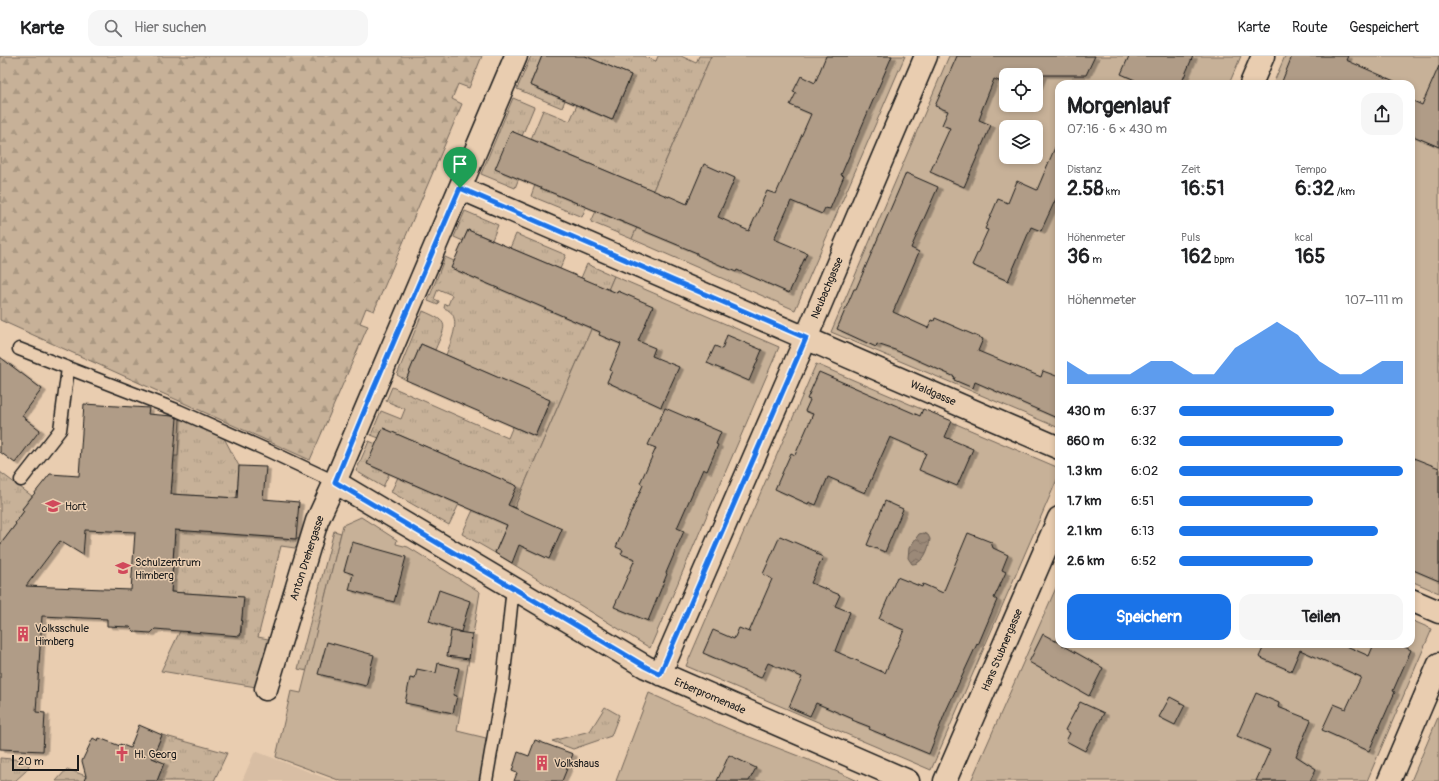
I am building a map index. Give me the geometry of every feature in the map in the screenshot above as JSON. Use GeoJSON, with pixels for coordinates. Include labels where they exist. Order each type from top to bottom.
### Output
{"type":"FeatureCollection","features":[{"type":"Feature","properties":{"kind":"street","name":"Anton Drehergasse"},"geometry":{"type":"LineString","coordinates":[[266,689],[317,521],[335,482],[516,56]]}},
{"type":"Feature","properties":{"kind":"street","name":"Neubachgasse"},"geometry":{"type":"LineString","coordinates":[[660,674],[806,338],[926,56]]}},
{"type":"Feature","properties":{"kind":"street"},"geometry":{"type":"LineString","coordinates":[[1253,80],[1263,56]]}},
{"type":"Feature","properties":{"kind":"street","name":"Waldgasse"},"geometry":{"type":"LineString","coordinates":[[460,188],[1055,446]]}},
{"type":"Feature","properties":{"kind":"street","name":"Erberpromenade"},"geometry":{"type":"LineString","coordinates":[[335,482],[646,667],[908,781]]}},
{"type":"Feature","properties":{"kind":"street","name":"Hans Stubnergasse"},"geometry":{"type":"LineString","coordinates":[[945,781],[1055,527]]}},
{"type":"Feature","properties":{"kind":"street"},"geometry":{"type":"LineString","coordinates":[[1415,602],[1439,612]]}},
{"type":"Feature","properties":{"kind":"street"},"geometry":{"type":"LineString","coordinates":[[1389,781],[1439,664]]}},
{"type":"Feature","properties":{"kind":"lane"},"geometry":{"type":"LineString","coordinates":[[18,349],[179,411],[335,482]]}},
{"type":"Feature","properties":{"kind":"lane"},"geometry":{"type":"LineString","coordinates":[[21,480],[60,430],[68,368]]}},
{"type":"Feature","properties":{"kind":"lane"},"geometry":{"type":"LineString","coordinates":[[486,781],[503,683],[513,587]]}},
{"type":"Feature","properties":{"kind":"shaded area"},"geometry":{"type":"Polygon","coordinates":[[[255,751],[320,776],[335,781],[242,781],[255,751]]]}},
{"type":"Feature","properties":{"kind":"green space"},"geometry":{"type":"Polygon","coordinates":[[[0,56],[482,56],[469,88],[458,84],[452,99],[462,104],[374,311],[366,308],[360,323],[368,326],[310,460],[0,320],[0,56]]]}},
{"type":"Feature","properties":{"kind":"green space"},"geometry":{"type":"Polygon","coordinates":[[[531,56],[542,56],[530,85],[565,100],[562,108],[517,89],[531,56]]]}},
{"type":"Feature","properties":{"kind":"green space"},"geometry":{"type":"Polygon","coordinates":[[[585,56],[643,56],[656,61],[658,56],[681,56],[696,63],[699,56],[711,56],[632,239],[591,222],[596,211],[626,224],[642,186],[531,139],[543,110],[570,121],[577,105],[612,120],[631,75],[585,56]]]}},
{"type":"Feature","properties":{"kind":"green space"},"geometry":{"type":"Polygon","coordinates":[[[711,56],[905,56],[795,310],[632,239],[711,56]]]}},
{"type":"Feature","properties":{"kind":"green space"},"geometry":{"type":"Polygon","coordinates":[[[949,56],[1241,56],[1231,80],[1055,80],[1055,426],[831,332],[949,56]]]}},
{"type":"Feature","properties":{"kind":"green space"},"geometry":{"type":"Polygon","coordinates":[[[1285,56],[1439,56],[1439,593],[1415,583],[1415,80],[1275,80],[1285,56]]]}},
{"type":"Feature","properties":{"kind":"green space"},"geometry":{"type":"Polygon","coordinates":[[[513,98],[534,107],[522,136],[511,131],[519,178],[515,188],[481,174],[513,98]]]}},
{"type":"Feature","properties":{"kind":"green space"},"geometry":{"type":"Polygon","coordinates":[[[535,185],[586,207],[582,217],[531,196],[535,185]]]}},
{"type":"Feature","properties":{"kind":"green space"},"geometry":{"type":"Polygon","coordinates":[[[465,211],[498,225],[492,240],[468,230],[463,241],[454,237],[465,211]]]}},
{"type":"Feature","properties":{"kind":"green space"},"geometry":{"type":"Polygon","coordinates":[[[516,234],[566,255],[560,269],[510,248],[516,234]]]}},
{"type":"Feature","properties":{"kind":"green space"},"geometry":{"type":"Polygon","coordinates":[[[445,257],[454,261],[581,278],[587,264],[614,276],[495,553],[462,534],[473,510],[501,522],[516,486],[383,428],[379,438],[371,435],[381,411],[401,419],[405,409],[386,401],[392,387],[508,438],[513,426],[535,436],[550,401],[446,355],[453,336],[455,322],[450,311],[444,308],[445,304],[448,305],[452,295],[438,289],[434,299],[439,301],[438,305],[428,301],[445,257]]]}},
{"type":"Feature","properties":{"kind":"green space"},"geometry":{"type":"Polygon","coordinates":[[[614,276],[779,347],[650,648],[495,553],[614,276]]]}},
{"type":"Feature","properties":{"kind":"green space"},"geometry":{"type":"Polygon","coordinates":[[[423,311],[438,318],[442,322],[444,325],[442,335],[435,350],[421,344],[406,380],[397,375],[423,311]]]}},
{"type":"Feature","properties":{"kind":"green space"},"geometry":{"type":"Polygon","coordinates":[[[816,364],[1055,466],[1055,484],[931,770],[686,666],[816,364]]]}},
{"type":"Feature","properties":{"kind":"green space"},"geometry":{"type":"Polygon","coordinates":[[[180,418],[224,438],[239,466],[237,498],[171,494],[174,456],[178,456],[180,418]]]}},
{"type":"Feature","properties":{"kind":"green space"},"geometry":{"type":"Polygon","coordinates":[[[369,441],[376,444],[389,474],[383,487],[356,471],[369,441]]]}},
{"type":"Feature","properties":{"kind":"green space"},"geometry":{"type":"Polygon","coordinates":[[[0,472],[32,496],[22,509],[24,511],[15,523],[16,524],[0,545],[0,472]]]}},
{"type":"Feature","properties":{"kind":"green space"},"geometry":{"type":"Polygon","coordinates":[[[398,477],[459,504],[449,525],[391,492],[398,477]]]}},
{"type":"Feature","properties":{"kind":"green space"},"geometry":{"type":"Polygon","coordinates":[[[361,517],[397,540],[396,544],[408,547],[480,592],[457,731],[486,738],[480,781],[341,781],[276,757],[291,691],[301,693],[343,525],[361,517]]]}},
{"type":"Feature","properties":{"kind":"green space"},"geometry":{"type":"Polygon","coordinates":[[[175,530],[300,539],[298,546],[295,548],[281,546],[258,637],[273,640],[256,687],[161,671],[180,631],[241,635],[243,597],[171,592],[175,530]]]}},
{"type":"Feature","properties":{"kind":"green space"},"geometry":{"type":"Polygon","coordinates":[[[334,531],[341,533],[307,671],[298,669],[334,531]]]}},
{"type":"Feature","properties":{"kind":"green space"},"geometry":{"type":"Polygon","coordinates":[[[1055,590],[1055,648],[1415,648],[1415,622],[1432,629],[1367,781],[971,781],[1055,590]]]}},
{"type":"Feature","properties":{"kind":"green space"},"geometry":{"type":"Polygon","coordinates":[[[649,693],[729,729],[824,766],[858,781],[616,781],[649,693]]]}},
{"type":"Feature","properties":{"kind":"green space"},"geometry":{"type":"Polygon","coordinates":[[[605,707],[619,715],[611,736],[573,749],[552,741],[590,731],[605,707]]]}},
{"type":"Feature","properties":{"kind":"green space"},"geometry":{"type":"Polygon","coordinates":[[[1439,715],[1439,781],[1411,781],[1439,715]]]}},
{"type":"Feature","properties":{"kind":"green space"},"geometry":{"type":"Polygon","coordinates":[[[162,735],[227,753],[214,781],[157,781],[164,763],[152,758],[162,735]]]}},
{"type":"Feature","properties":{"kind":"green space"},"geometry":{"type":"Polygon","coordinates":[[[0,758],[24,760],[27,761],[29,765],[27,770],[15,781],[0,781],[0,758]]]}},
{"type":"Feature","properties":{"kind":"green space"},"geometry":{"type":"Polygon","coordinates":[[[67,769],[86,776],[84,781],[56,781],[67,769]]]}},
{"type":"Feature","properties":{"kind":"water"},"geometry":{"type":"Polygon","coordinates":[[[923,533],[928,535],[930,539],[927,551],[920,561],[912,564],[908,558],[909,548],[919,534],[923,533]]]}},
{"type":"Feature","properties":{"kind":"building"},"geometry":{"type":"Polygon","coordinates":[[[542,56],[585,56],[631,75],[612,120],[530,85],[542,56]]]}},
{"type":"Feature","properties":{"kind":"building"},"geometry":{"type":"Polygon","coordinates":[[[826,56],[892,56],[841,175],[844,176],[830,209],[825,208],[822,214],[791,201],[774,239],[807,253],[789,293],[737,270],[736,272],[697,255],[697,253],[495,169],[511,131],[687,204],[704,164],[735,178],[718,217],[749,231],[767,191],[776,194],[811,114],[790,105],[796,93],[793,92],[801,76],[815,83],[826,56]]]}},
{"type":"Feature","properties":{"kind":"building"},"geometry":{"type":"Polygon","coordinates":[[[957,56],[1095,56],[1086,75],[1043,75],[1043,68],[999,68],[999,81],[994,79],[979,120],[991,125],[964,187],[930,172],[950,128],[942,125],[948,111],[935,106],[957,56]]]}},
{"type":"Feature","properties":{"kind":"building"},"geometry":{"type":"Polygon","coordinates":[[[1129,56],[1193,56],[1183,80],[1135,80],[1121,74],[1129,56]]]}},
{"type":"Feature","properties":{"kind":"building"},"geometry":{"type":"Polygon","coordinates":[[[1292,56],[1348,56],[1346,60],[1392,80],[1283,80],[1292,56]]]}},
{"type":"Feature","properties":{"kind":"building"},"geometry":{"type":"Polygon","coordinates":[[[1439,66],[1439,147],[1415,137],[1415,102],[1422,105],[1439,66]]]}},
{"type":"Feature","properties":{"kind":"building"},"geometry":{"type":"Polygon","coordinates":[[[1055,147],[1055,201],[1041,231],[1031,227],[1008,281],[972,265],[988,230],[985,229],[998,199],[1008,203],[1017,181],[1037,190],[1055,147]]]}},
{"type":"Feature","properties":{"kind":"building"},"geometry":{"type":"Polygon","coordinates":[[[906,173],[938,187],[911,248],[919,252],[893,312],[928,328],[931,320],[934,321],[935,318],[983,339],[978,351],[1041,377],[1043,371],[1055,376],[1055,417],[975,382],[973,388],[954,380],[955,377],[895,350],[877,344],[876,347],[837,329],[854,289],[856,289],[906,173]]]}},
{"type":"Feature","properties":{"kind":"building"},"geometry":{"type":"Polygon","coordinates":[[[468,230],[617,293],[618,291],[653,306],[638,341],[655,348],[652,356],[679,367],[661,407],[607,382],[612,371],[610,370],[621,344],[599,335],[600,332],[451,268],[468,230]]]}},
{"type":"Feature","properties":{"kind":"building"},"geometry":{"type":"Polygon","coordinates":[[[727,335],[762,350],[749,381],[707,363],[715,346],[722,349],[727,335]]]}},
{"type":"Feature","properties":{"kind":"building"},"geometry":{"type":"Polygon","coordinates":[[[421,344],[550,400],[535,436],[406,380],[421,344]]]}},
{"type":"Feature","properties":{"kind":"building"},"geometry":{"type":"Polygon","coordinates":[[[0,357],[42,389],[22,416],[40,430],[15,463],[0,452],[0,357]]]}},
{"type":"Feature","properties":{"kind":"building"},"geometry":{"type":"Polygon","coordinates":[[[819,372],[920,416],[923,409],[952,421],[945,437],[973,449],[957,486],[919,470],[926,453],[890,437],[865,493],[828,477],[816,505],[809,502],[808,504],[775,489],[791,453],[795,455],[813,414],[805,411],[810,400],[807,399],[819,372]]]}},
{"type":"Feature","properties":{"kind":"building","name":"Schulzentrum Himberg"},"geometry":{"type":"Polygon","coordinates":[[[84,404],[149,408],[148,414],[172,416],[177,418],[171,494],[237,498],[239,466],[266,467],[263,499],[299,502],[296,539],[175,530],[171,592],[244,597],[240,636],[155,629],[151,633],[135,632],[130,627],[107,626],[107,619],[42,616],[36,712],[45,713],[43,751],[0,749],[0,545],[24,511],[22,509],[50,474],[79,476],[84,404]],[[85,530],[83,555],[60,541],[26,586],[131,590],[135,532],[85,530]]]}},
{"type":"Feature","properties":{"kind":"building"},"geometry":{"type":"Polygon","coordinates":[[[665,408],[721,432],[716,444],[718,445],[707,471],[703,469],[677,528],[684,531],[648,621],[614,607],[635,559],[621,554],[623,550],[616,547],[643,485],[640,483],[656,448],[648,445],[665,408]]]}},
{"type":"Feature","properties":{"kind":"building"},"geometry":{"type":"Polygon","coordinates":[[[383,428],[517,486],[508,505],[562,529],[549,559],[519,545],[512,563],[495,553],[507,525],[367,464],[383,428]]]}},
{"type":"Feature","properties":{"kind":"building"},"geometry":{"type":"Polygon","coordinates":[[[1415,459],[1439,468],[1439,581],[1415,571],[1415,459]]]}},
{"type":"Feature","properties":{"kind":"building"},"geometry":{"type":"Polygon","coordinates":[[[885,501],[903,509],[885,552],[867,545],[885,501]]]}},
{"type":"Feature","properties":{"kind":"building"},"geometry":{"type":"Polygon","coordinates":[[[968,533],[991,542],[993,548],[1008,555],[1002,570],[1006,572],[994,598],[997,600],[978,645],[977,644],[945,713],[929,754],[869,729],[870,727],[816,703],[810,716],[789,707],[802,677],[768,663],[761,678],[703,653],[713,630],[734,639],[739,628],[749,632],[772,579],[763,574],[780,536],[817,552],[816,554],[823,557],[811,583],[840,595],[835,606],[850,612],[835,651],[885,673],[904,630],[879,619],[897,577],[922,587],[923,584],[943,593],[968,533]]]}},
{"type":"Feature","properties":{"kind":"building"},"geometry":{"type":"Polygon","coordinates":[[[352,542],[406,557],[394,602],[349,590],[353,574],[344,571],[352,542]]]}},
{"type":"Feature","properties":{"kind":"building"},"geometry":{"type":"Polygon","coordinates":[[[439,590],[470,601],[461,632],[429,621],[439,590]]]}},
{"type":"Feature","properties":{"kind":"building"},"geometry":{"type":"Polygon","coordinates":[[[451,631],[472,634],[469,659],[447,656],[451,631]]]}},
{"type":"Feature","properties":{"kind":"building"},"geometry":{"type":"Polygon","coordinates":[[[1043,634],[1055,641],[1055,648],[1068,648],[1103,668],[1089,696],[1029,662],[1043,634]]]}},
{"type":"Feature","properties":{"kind":"building"},"geometry":{"type":"Polygon","coordinates":[[[327,642],[374,655],[366,686],[318,674],[327,642]]]}},
{"type":"Feature","properties":{"kind":"building"},"geometry":{"type":"Polygon","coordinates":[[[1263,648],[1351,648],[1369,656],[1372,648],[1407,648],[1411,650],[1393,691],[1395,692],[1369,751],[1322,730],[1334,704],[1346,709],[1361,677],[1300,650],[1291,671],[1259,657],[1263,648]]]}},
{"type":"Feature","properties":{"kind":"building"},"geometry":{"type":"Polygon","coordinates":[[[438,663],[459,668],[453,695],[457,696],[453,713],[405,703],[410,678],[415,679],[417,669],[436,673],[438,663]]]}},
{"type":"Feature","properties":{"kind":"building"},"geometry":{"type":"Polygon","coordinates":[[[1256,693],[1279,703],[1278,707],[1311,720],[1296,756],[1316,769],[1310,781],[1256,781],[1270,750],[1237,736],[1256,693]]]}},
{"type":"Feature","properties":{"kind":"building"},"geometry":{"type":"Polygon","coordinates":[[[1170,697],[1185,705],[1175,725],[1159,717],[1170,697]]]}},
{"type":"Feature","properties":{"kind":"building"},"geometry":{"type":"Polygon","coordinates":[[[1080,702],[1104,713],[1085,751],[1066,741],[1070,733],[1065,730],[1080,702]]]}},
{"type":"Feature","properties":{"kind":"building","name":"Hl. Georg"},"geometry":{"type":"Polygon","coordinates":[[[139,725],[162,735],[152,758],[164,763],[157,781],[84,781],[86,776],[82,761],[93,738],[98,741],[99,738],[130,748],[139,725]]]}},
{"type":"Feature","properties":{"kind":"building","name":"Volkshaus"},"geometry":{"type":"Polygon","coordinates":[[[535,740],[573,754],[562,781],[514,781],[517,773],[512,771],[518,752],[529,756],[535,740]]]}},
{"type":"Feature","properties":{"kind":"building"},"geometry":{"type":"Polygon","coordinates":[[[729,755],[756,768],[749,781],[717,781],[729,755]]]}},
{"type":"Feature","properties":{"kind":"place","name":"Hort"},"geometry":{"type":"Point","coordinates":[53,506]}},
{"type":"Feature","properties":{"kind":"place","name":"Schulzentrum Himberg"},"geometry":{"type":"Point","coordinates":[123,568]}},
{"type":"Feature","properties":{"kind":"place","name":"Volksschule Himberg"},"geometry":{"type":"Point","coordinates":[23,634]}},
{"type":"Feature","properties":{"kind":"place","name":"Hl. Georg"},"geometry":{"type":"Point","coordinates":[122,754]}},
{"type":"Feature","properties":{"kind":"place","name":"Volkshaus"},"geometry":{"type":"Point","coordinates":[542,763]}},
{"type":"Feature","properties":{"kind":"route"},"geometry":{"type":"LineString","coordinates":[[460,188],[806,338],[660,674],[335,482],[460,188]]}}]}
